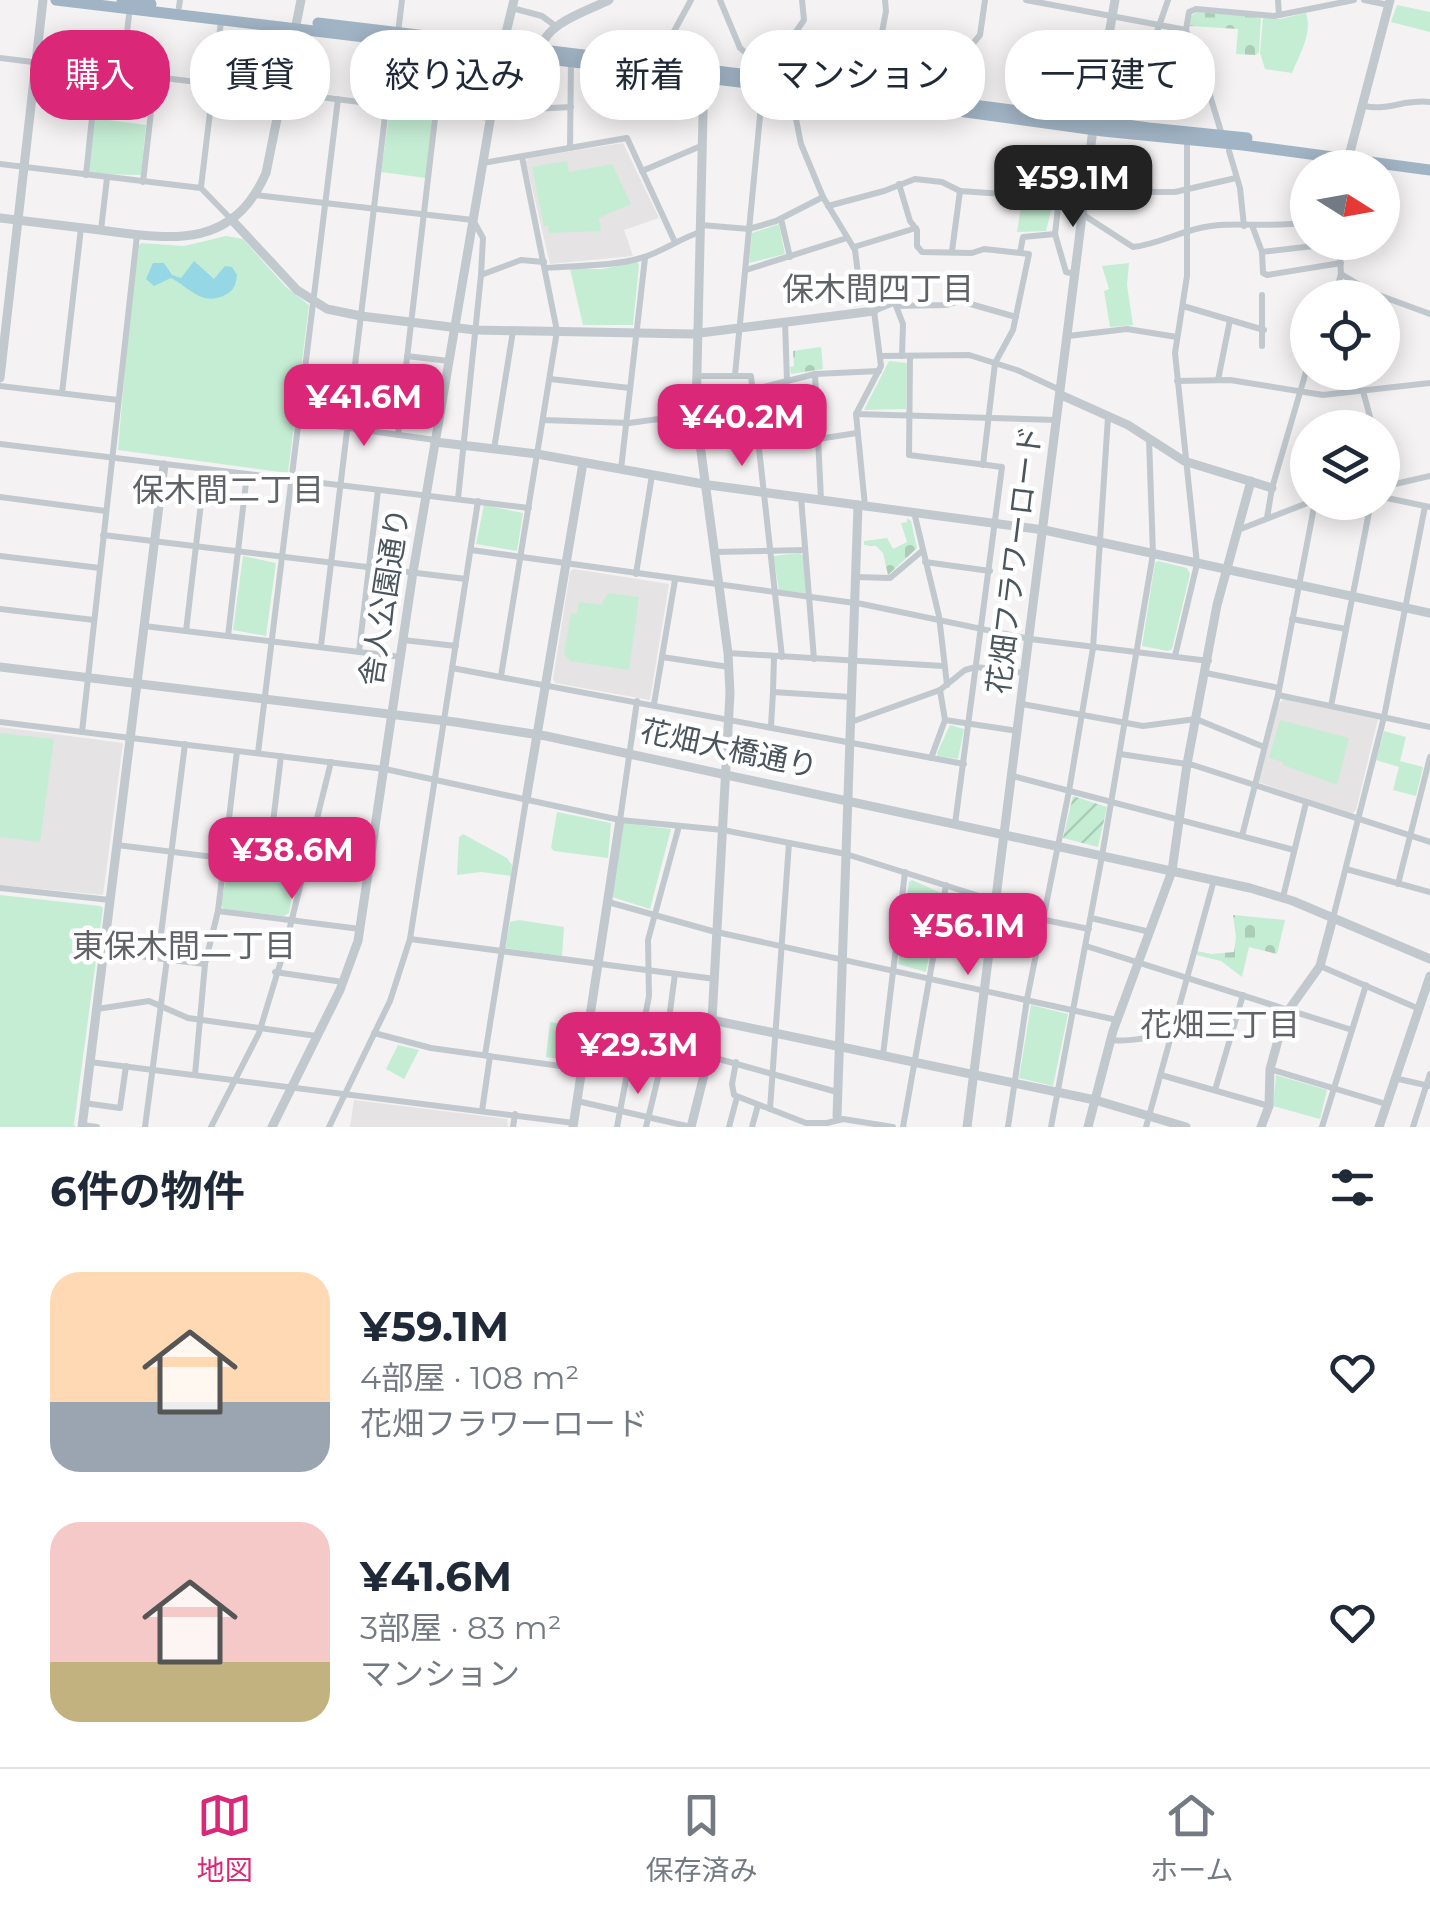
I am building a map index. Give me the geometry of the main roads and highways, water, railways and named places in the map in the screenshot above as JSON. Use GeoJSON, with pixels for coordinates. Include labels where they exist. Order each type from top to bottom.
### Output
{"type":"FeatureCollection","features":[{"type":"Feature","properties":{"kind":"highway"},"geometry":{"type":"LineString","coordinates":[[56,0],[179,3],[350,31]]}},
{"type":"Feature","properties":{"kind":"highway"},"geometry":{"type":"LineString","coordinates":[[127,3],[221,20],[295,24]]}},
{"type":"Feature","properties":{"kind":"highway"},"geometry":{"type":"LineString","coordinates":[[985,107],[1290,159]]}},
{"type":"Feature","properties":{"kind":"highway"},"geometry":{"type":"LineString","coordinates":[[985,110],[1430,162]]}},
{"type":"Feature","properties":{"kind":"highway"},"geometry":{"type":"LineString","coordinates":[[1187,142],[1243,145],[1411,167],[1430,174]]}},
{"type":"Feature","properties":{"kind":"highway"},"geometry":{"type":"LineString","coordinates":[[1400,172],[1430,174]]}},
{"type":"Feature","properties":{"kind":"water"},"geometry":{"type":"Polygon","coordinates":[[[194,261],[214,279],[225,266],[232,267],[237,275],[232,289],[209,299],[171,278],[154,286],[146,279],[153,263],[164,263],[172,275],[181,278],[194,261]]]}},
{"type":"Feature","properties":{"kind":"district","name":"保木間四丁目"},"geometry":{"type":"Point","coordinates":[878,289]}},
{"type":"Feature","properties":{"kind":"district","name":"保木間二丁目"},"geometry":{"type":"Point","coordinates":[228,490]}},
{"type":"Feature","properties":{"kind":"district","name":"東保木間二丁目"},"geometry":{"type":"Point","coordinates":[184,946]}},
{"type":"Feature","properties":{"kind":"district","name":"花畑三丁目"},"geometry":{"type":"Point","coordinates":[1220,1025]}}]}
